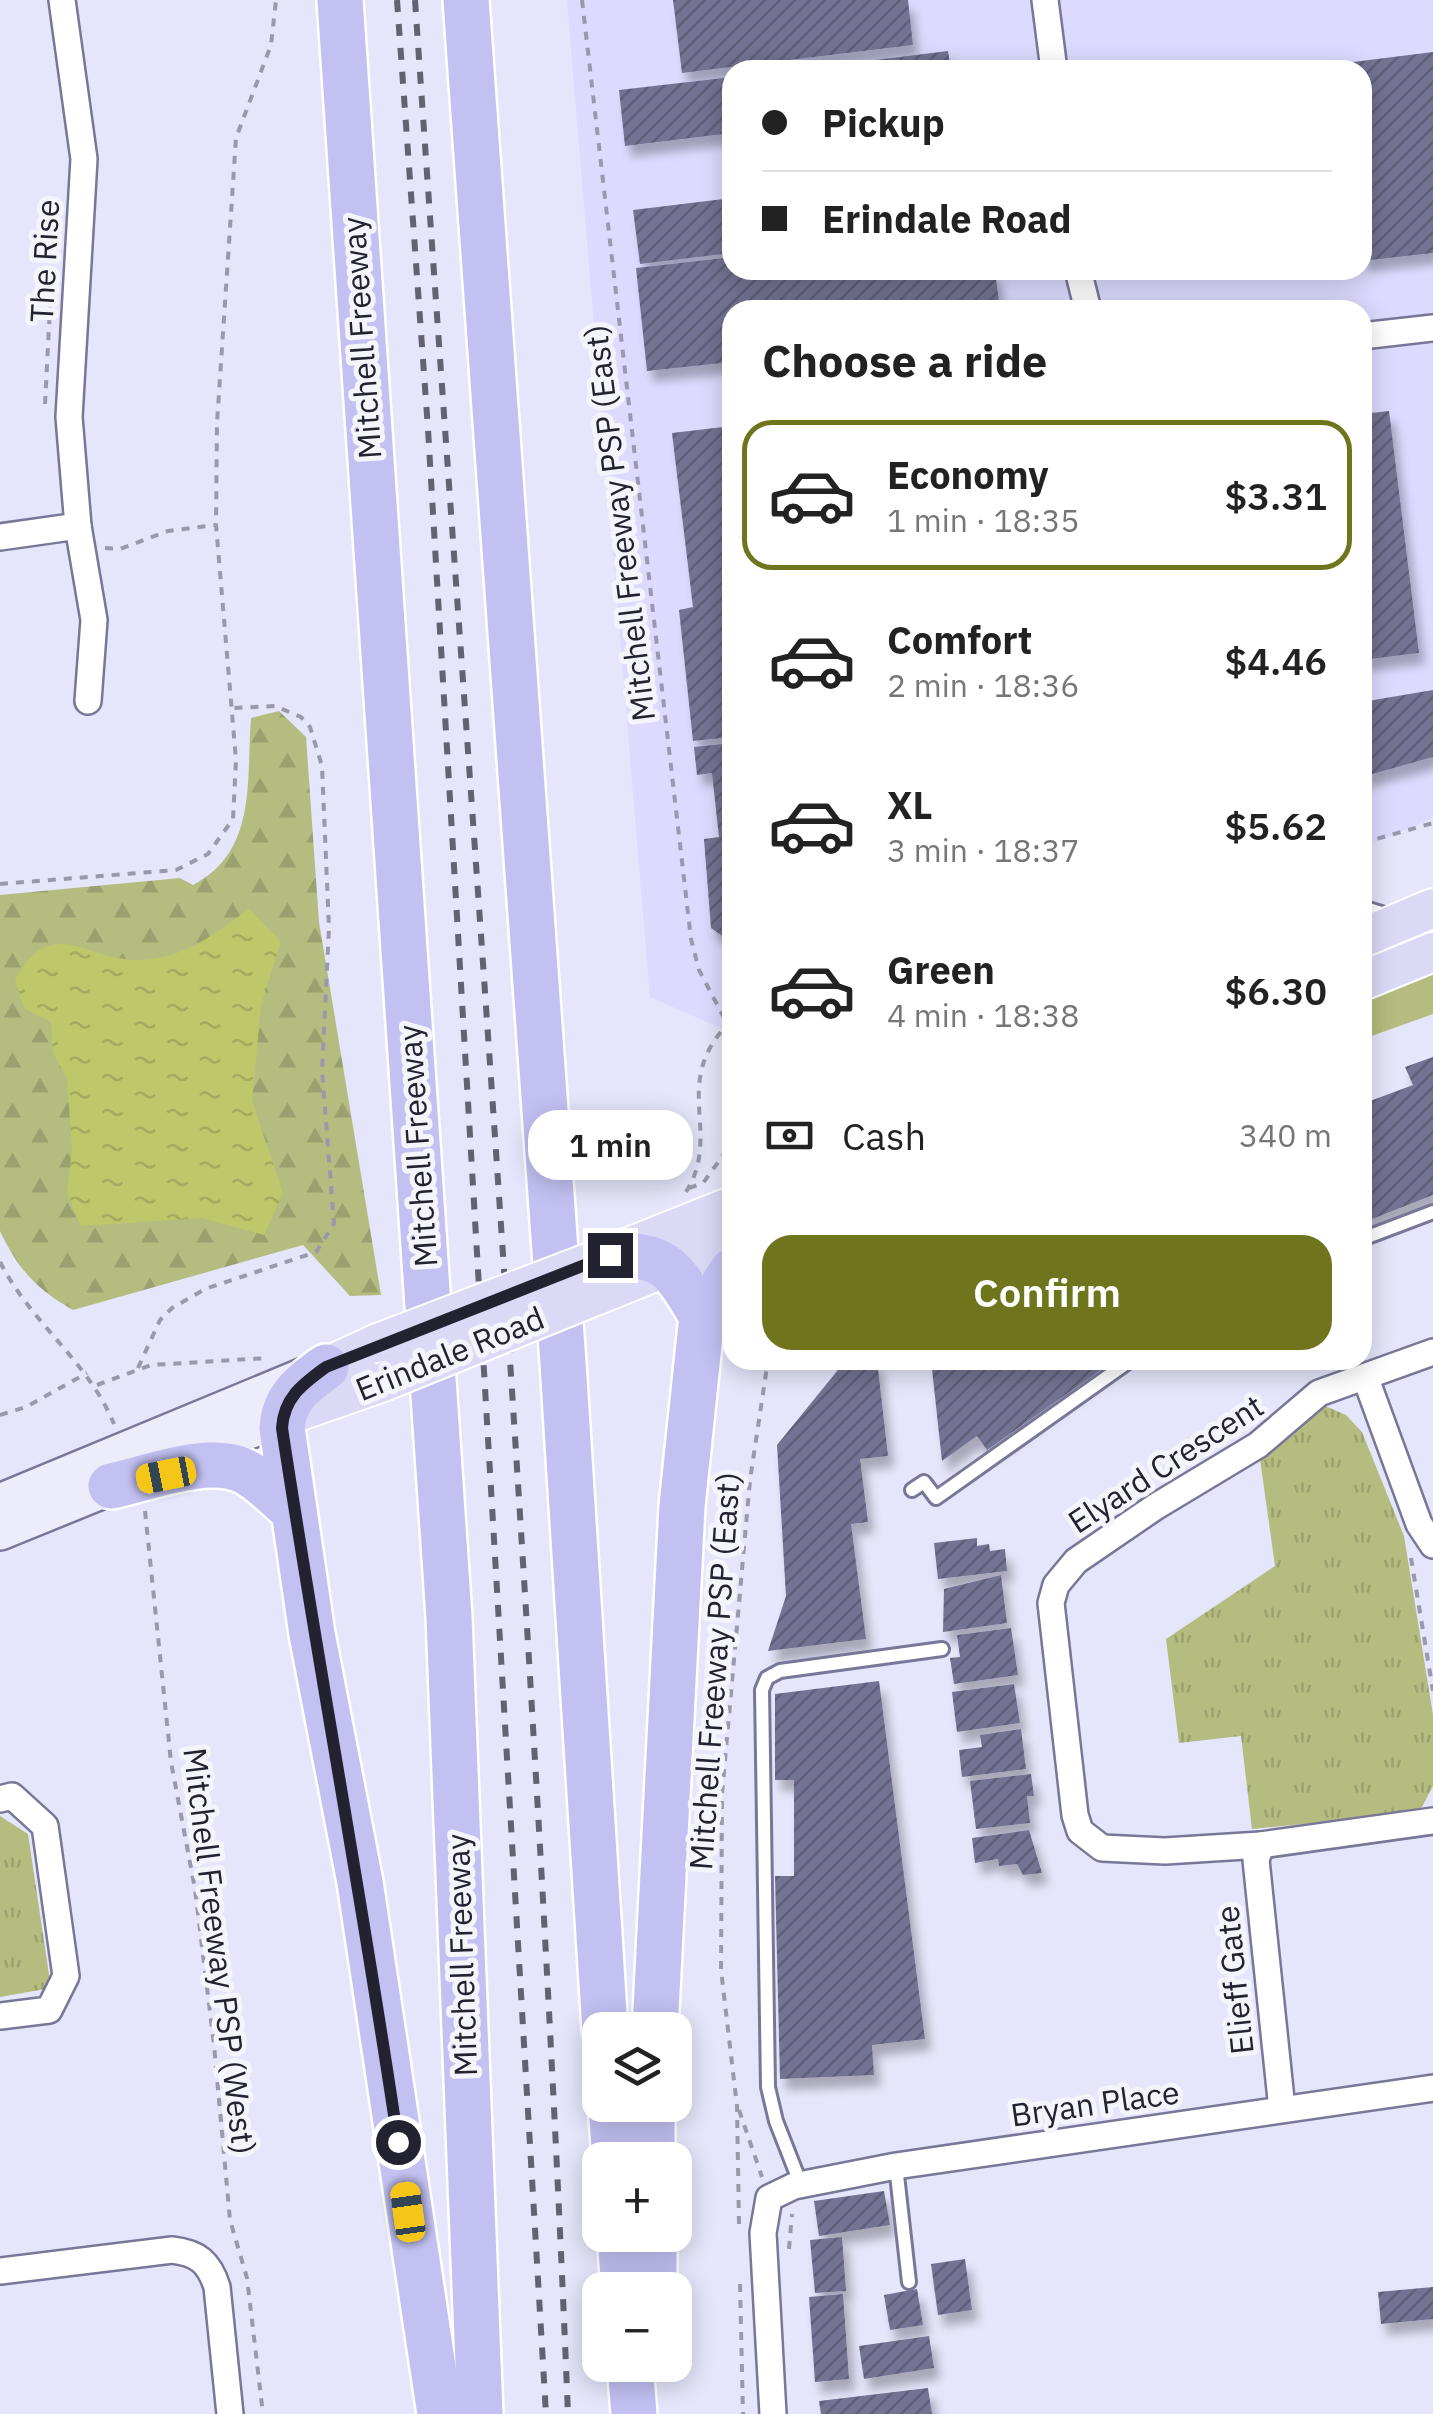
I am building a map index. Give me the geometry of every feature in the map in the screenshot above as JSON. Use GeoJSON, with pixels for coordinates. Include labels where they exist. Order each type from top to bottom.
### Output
{"type":"FeatureCollection","features":[{"type":"Feature","properties":{"kind":"highway","name":"Mitchell Freeway"},"geometry":{"type":"LineString","coordinates":[[340,0],[449,1617],[480,2414]]}},
{"type":"Feature","properties":{"kind":"highway"},"geometry":{"type":"LineString","coordinates":[[466,0],[563,1363],[604,2012]]}},
{"type":"Feature","properties":{"kind":"highway"},"geometry":{"type":"LineString","coordinates":[[600,1270],[655,1257],[671,1267],[702,1316]]}},
{"type":"Feature","properties":{"kind":"highway"},"geometry":{"type":"LineString","coordinates":[[655,2012],[682,1506],[702,1316],[722,1286]]}},
{"type":"Feature","properties":{"kind":"highway"},"geometry":{"type":"LineString","coordinates":[[326,1367],[294,1391],[283,1417],[312,1634],[360,1882],[440,2414]]}},
{"type":"Feature","properties":{"kind":"highway"},"geometry":{"type":"LineString","coordinates":[[127,1492],[211,1465],[229,1466],[246,1472],[294,1511]]}},
{"type":"Feature","properties":{"kind":"highway"},"geometry":{"type":"LineString","coordinates":[[631,2382],[634,2414]]}},
{"type":"Feature","properties":{"kind":"highway"},"geometry":{"type":"LineString","coordinates":[[654,2382],[654,2414]]}},
{"type":"Feature","properties":{"kind":"main road"},"geometry":{"type":"LineString","coordinates":[[1376,944],[1423,912]]}},
{"type":"Feature","properties":{"kind":"main road"},"geometry":{"type":"LineString","coordinates":[[1372,977],[1433,951]]}},
{"type":"Feature","properties":{"kind":"main road","name":"Erindale Road"},"geometry":{"type":"LineString","coordinates":[[0,1532],[127,1492],[283,1417],[383,1382],[722,1211]]}},
{"type":"Feature","properties":{"kind":"main road"},"geometry":{"type":"LineString","coordinates":[[671,1267],[722,1245]]}},
{"type":"Feature","properties":{"kind":"main road","name":"Erindale Road"},"geometry":{"type":"LineString","coordinates":[[0,1502],[378,1343],[600,1270]]}},
{"type":"Feature","properties":{"kind":"street","name":"The Rise"},"geometry":{"type":"LineString","coordinates":[[62,0],[84,159],[69,418],[80,537],[94,620],[88,701]]}},
{"type":"Feature","properties":{"kind":"street"},"geometry":{"type":"LineString","coordinates":[[1045,0],[1053,60]]}},
{"type":"Feature","properties":{"kind":"street"},"geometry":{"type":"LineString","coordinates":[[1372,335],[1433,328]]}},
{"type":"Feature","properties":{"kind":"street"},"geometry":{"type":"LineString","coordinates":[[0,537],[80,537]]}},
{"type":"Feature","properties":{"kind":"street","name":"Elyard Crescent"},"geometry":{"type":"LineString","coordinates":[[1433,1352],[1366,1380],[1319,1393],[1258,1445],[1093,1548],[1061,1578],[1052,1599],[1080,1831],[1107,1850],[1165,1851],[1261,1844],[1433,1821]]}},
{"type":"Feature","properties":{"kind":"street"},"geometry":{"type":"LineString","coordinates":[[1366,1380],[1419,1524],[1422,1549]]}},
{"type":"Feature","properties":{"kind":"street"},"geometry":{"type":"LineString","coordinates":[[0,1798],[12,1796],[45,1826],[66,1976],[49,2010],[0,2016]]}},
{"type":"Feature","properties":{"kind":"street","name":"Elieff Gate"},"geometry":{"type":"LineString","coordinates":[[1261,1844],[1256,1860],[1282,2109]]}},
{"type":"Feature","properties":{"kind":"street","name":"Bryan Place"},"geometry":{"type":"LineString","coordinates":[[770,2198],[801,2184],[896,2166],[1433,2088]]}},
{"type":"Feature","properties":{"kind":"street"},"geometry":{"type":"LineString","coordinates":[[770,2198],[763,2233],[774,2414]]}},
{"type":"Feature","properties":{"kind":"street"},"geometry":{"type":"LineString","coordinates":[[0,2271],[172,2250],[204,2261],[218,2287],[230,2414]]}},
{"type":"Feature","properties":{"kind":"lane"},"geometry":{"type":"LineString","coordinates":[[1372,908],[1423,912]]}},
{"type":"Feature","properties":{"kind":"lane"},"geometry":{"type":"LineString","coordinates":[[1376,944],[1433,951]]}},
{"type":"Feature","properties":{"kind":"lane"},"geometry":{"type":"LineString","coordinates":[[1372,1235],[1433,1212]]}},
{"type":"Feature","properties":{"kind":"lane"},"geometry":{"type":"LineString","coordinates":[[912,1490],[924,1482],[936,1498],[1117,1370]]}},
{"type":"Feature","properties":{"kind":"lane"},"geometry":{"type":"LineString","coordinates":[[894,1655],[897,1636]]}},
{"type":"Feature","properties":{"kind":"lane"},"geometry":{"type":"LineString","coordinates":[[801,2184],[776,2121],[768,2087],[762,1690],[768,1678],[780,1671],[942,1649]]}},
{"type":"Feature","properties":{"kind":"lane"},"geometry":{"type":"LineString","coordinates":[[896,2166],[908,2282]]}},
{"type":"Feature","properties":{"kind":"path"},"geometry":{"type":"LineString","coordinates":[[0,884],[168,872],[208,854],[226,832],[236,805],[233,708],[216,525],[216,436],[234,152],[244,112],[271,45],[276,0]]}},
{"type":"Feature","properties":{"kind":"path","name":"Mitchell Freeway PSP (East)"},"geometry":{"type":"LineString","coordinates":[[582,0],[691,939],[700,970],[722,1012]]}},
{"type":"Feature","properties":{"kind":"path"},"geometry":{"type":"LineString","coordinates":[[80,537],[120,549],[168,531],[216,525]]}},
{"type":"Feature","properties":{"kind":"path"},"geometry":{"type":"LineString","coordinates":[[138,1368],[160,1320],[172,1308],[205,1289],[316,1252],[334,1224],[322,1070],[328,928],[322,766],[310,727],[301,717],[276,706],[233,708]]}},
{"type":"Feature","properties":{"kind":"path"},"geometry":{"type":"LineString","coordinates":[[1372,840],[1433,823]]}},
{"type":"Feature","properties":{"kind":"path"},"geometry":{"type":"LineString","coordinates":[[722,1032],[702,1059],[696,1080],[700,1147],[689,1188],[703,1183],[722,1157]]}},
{"type":"Feature","properties":{"kind":"path"},"geometry":{"type":"LineString","coordinates":[[0,1262],[27,1306],[98,1385],[120,1438]]}},
{"type":"Feature","properties":{"kind":"path"},"geometry":{"type":"LineString","coordinates":[[98,1385],[138,1368],[282,1356]]}},
{"type":"Feature","properties":{"kind":"path","name":"Mitchell Freeway PSP (East)"},"geometry":{"type":"LineString","coordinates":[[766,1370],[750,1480],[722,1794],[722,1970],[737,2106],[770,2198]]}},
{"type":"Feature","properties":{"kind":"path"},"geometry":{"type":"LineString","coordinates":[[0,1416],[26,1407],[87,1373]]}},
{"type":"Feature","properties":{"kind":"path","name":"Mitchell Freeway PSP (West)"},"geometry":{"type":"LineString","coordinates":[[127,1492],[195,1889],[230,2220],[246,2278],[263,2414]]}},
{"type":"Feature","properties":{"kind":"path"},"geometry":{"type":"LineString","coordinates":[[1422,1549],[1433,1690]]}},
{"type":"Feature","properties":{"kind":"path"},"geometry":{"type":"LineString","coordinates":[[788,2257],[792,2212]]}},
{"type":"Feature","properties":{"kind":"shaded area"},"geometry":{"type":"Polygon","coordinates":[[[567,0],[1433,0],[1433,818],[1372,844],[1372,300],[722,300],[722,1029],[650,997],[567,0]]]}},
{"type":"Feature","properties":{"kind":"green space"},"geometry":{"type":"Polygon","coordinates":[[[279,711],[306,737],[319,922],[381,1295],[350,1296],[303,1245],[73,1310],[29,1277],[0,1231],[0,895],[180,878],[193,885],[214,871],[239,834],[248,789],[251,718],[279,711]]]}},
{"type":"Feature","properties":{"kind":"green space"},"geometry":{"type":"Polygon","coordinates":[[[1433,967],[1433,1014],[1372,1036],[1372,993],[1433,967]]]}},
{"type":"Feature","properties":{"kind":"green space"},"geometry":{"type":"Polygon","coordinates":[[[1323,1405],[1346,1415],[1362,1432],[1404,1536],[1433,1715],[1433,1786],[1422,1807],[1405,1814],[1252,1829],[1241,1736],[1179,1743],[1166,1639],[1275,1566],[1258,1445],[1323,1405]]]}},
{"type":"Feature","properties":{"kind":"green space"},"geometry":{"type":"Polygon","coordinates":[[[0,1816],[28,1834],[51,1988],[0,1997],[0,1816]]]}},
{"type":"Feature","properties":{"kind":"water"},"geometry":{"type":"Polygon","coordinates":[[[249,909],[281,942],[261,1005],[252,1101],[283,1193],[264,1235],[202,1218],[81,1226],[67,1193],[72,1149],[67,1078],[53,1053],[51,1022],[25,1009],[15,980],[42,948],[55,944],[69,944],[117,958],[153,959],[197,944],[249,909]]]}},
{"type":"Feature","properties":{"kind":"building"},"geometry":{"type":"Polygon","coordinates":[[[673,0],[908,0],[913,45],[789,60],[722,60],[722,68],[682,73],[673,0]]]}},
{"type":"Feature","properties":{"kind":"building"},"geometry":{"type":"Polygon","coordinates":[[[948,51],[949,60],[875,60],[948,51]]]}},
{"type":"Feature","properties":{"kind":"building"},"geometry":{"type":"Polygon","coordinates":[[[1433,52],[1433,253],[1372,260],[1369,60],[1433,52]]]}},
{"type":"Feature","properties":{"kind":"building"},"geometry":{"type":"Polygon","coordinates":[[[722,78],[722,134],[625,146],[619,90],[722,78]]]}},
{"type":"Feature","properties":{"kind":"building"},"geometry":{"type":"Polygon","coordinates":[[[722,199],[722,254],[640,264],[633,210],[722,199]]]}},
{"type":"Feature","properties":{"kind":"building"},"geometry":{"type":"Polygon","coordinates":[[[722,258],[722,280],[996,280],[999,300],[722,300],[722,363],[647,371],[636,268],[722,258]]]}},
{"type":"Feature","properties":{"kind":"building"},"geometry":{"type":"Polygon","coordinates":[[[1389,411],[1419,653],[1372,659],[1372,413],[1389,411]]]}},
{"type":"Feature","properties":{"kind":"building"},"geometry":{"type":"Polygon","coordinates":[[[722,427],[722,738],[693,741],[679,610],[693,607],[672,433],[722,427]]]}},
{"type":"Feature","properties":{"kind":"building"},"geometry":{"type":"Polygon","coordinates":[[[1433,690],[1433,757],[1372,774],[1372,700],[1433,690]]]}},
{"type":"Feature","properties":{"kind":"building"},"geometry":{"type":"Polygon","coordinates":[[[722,744],[722,936],[711,928],[704,839],[719,837],[712,773],[697,775],[694,747],[722,744]]]}},
{"type":"Feature","properties":{"kind":"building"},"geometry":{"type":"Polygon","coordinates":[[[1433,1057],[1433,1195],[1372,1219],[1372,1100],[1413,1085],[1405,1067],[1433,1057]]]}},
{"type":"Feature","properties":{"kind":"building"},"geometry":{"type":"Polygon","coordinates":[[[838,1370],[878,1370],[888,1456],[860,1459],[868,1522],[851,1524],[866,1639],[768,1651],[786,1596],[777,1445],[838,1370]]]}},
{"type":"Feature","properties":{"kind":"building"},"geometry":{"type":"Polygon","coordinates":[[[932,1370],[1101,1370],[987,1450],[977,1436],[942,1461],[932,1370]]]}},
{"type":"Feature","properties":{"kind":"building"},"geometry":{"type":"Polygon","coordinates":[[[977,1538],[977,1546],[989,1544],[990,1551],[1005,1549],[1007,1571],[938,1579],[934,1543],[977,1538]]]}},
{"type":"Feature","properties":{"kind":"building"},"geometry":{"type":"Polygon","coordinates":[[[1001,1575],[1007,1623],[943,1632],[944,1589],[1001,1575]]]}},
{"type":"Feature","properties":{"kind":"building"},"geometry":{"type":"Polygon","coordinates":[[[1011,1628],[1018,1675],[954,1684],[950,1658],[960,1657],[957,1635],[1011,1628]]]}},
{"type":"Feature","properties":{"kind":"building"},"geometry":{"type":"Polygon","coordinates":[[[879,1681],[925,2039],[872,2045],[874,2075],[780,2079],[775,1876],[794,1876],[794,1780],[775,1780],[775,1694],[879,1681]]]}},
{"type":"Feature","properties":{"kind":"building"},"geometry":{"type":"Polygon","coordinates":[[[1014,1684],[1020,1723],[957,1732],[952,1692],[1014,1684]]]}},
{"type":"Feature","properties":{"kind":"building"},"geometry":{"type":"Polygon","coordinates":[[[1021,1729],[1026,1769],[962,1777],[959,1750],[982,1747],[980,1735],[1021,1729]]]}},
{"type":"Feature","properties":{"kind":"building"},"geometry":{"type":"Polygon","coordinates":[[[1031,1774],[1034,1796],[1027,1796],[1030,1823],[976,1829],[970,1781],[1031,1774]]]}},
{"type":"Feature","properties":{"kind":"building"},"geometry":{"type":"Polygon","coordinates":[[[1029,1830],[1042,1873],[1023,1875],[1017,1864],[999,1866],[998,1859],[975,1863],[972,1838],[1029,1830]]]}},
{"type":"Feature","properties":{"kind":"building"},"geometry":{"type":"Polygon","coordinates":[[[884,2191],[890,2225],[819,2236],[814,2201],[884,2191]]]}},
{"type":"Feature","properties":{"kind":"building"},"geometry":{"type":"Polygon","coordinates":[[[842,2237],[846,2291],[815,2293],[810,2240],[842,2237]]]}},
{"type":"Feature","properties":{"kind":"building"},"geometry":{"type":"Polygon","coordinates":[[[965,2259],[972,2310],[938,2315],[931,2264],[965,2259]]]}},
{"type":"Feature","properties":{"kind":"building"},"geometry":{"type":"Polygon","coordinates":[[[1433,2287],[1433,2319],[1381,2324],[1378,2292],[1433,2287]]]}},
{"type":"Feature","properties":{"kind":"building"},"geometry":{"type":"Polygon","coordinates":[[[917,2289],[923,2325],[890,2330],[884,2295],[917,2289]]]}},
{"type":"Feature","properties":{"kind":"building"},"geometry":{"type":"Polygon","coordinates":[[[843,2294],[849,2379],[815,2382],[809,2297],[843,2294]]]}},
{"type":"Feature","properties":{"kind":"building"},"geometry":{"type":"Polygon","coordinates":[[[929,2336],[934,2368],[864,2379],[859,2346],[929,2336]]]}},
{"type":"Feature","properties":{"kind":"building"},"geometry":{"type":"Polygon","coordinates":[[[928,2388],[932,2414],[821,2414],[819,2401],[928,2388]]]}},
{"type":"Feature","properties":{"kind":"railway"},"geometry":{"type":"LineString","coordinates":[[397,0],[428,429],[546,2414]]}},
{"type":"Feature","properties":{"kind":"railway"},"geometry":{"type":"LineString","coordinates":[[415,0],[520,1508],[568,2414]]}},
{"type":"Feature","properties":{"kind":"route"},"geometry":{"type":"LineString","coordinates":[[398,2142],[360,1882],[312,1634],[282,1428],[285,1408],[294,1391],[326,1367],[378,1343],[610,1255]]}}]}
